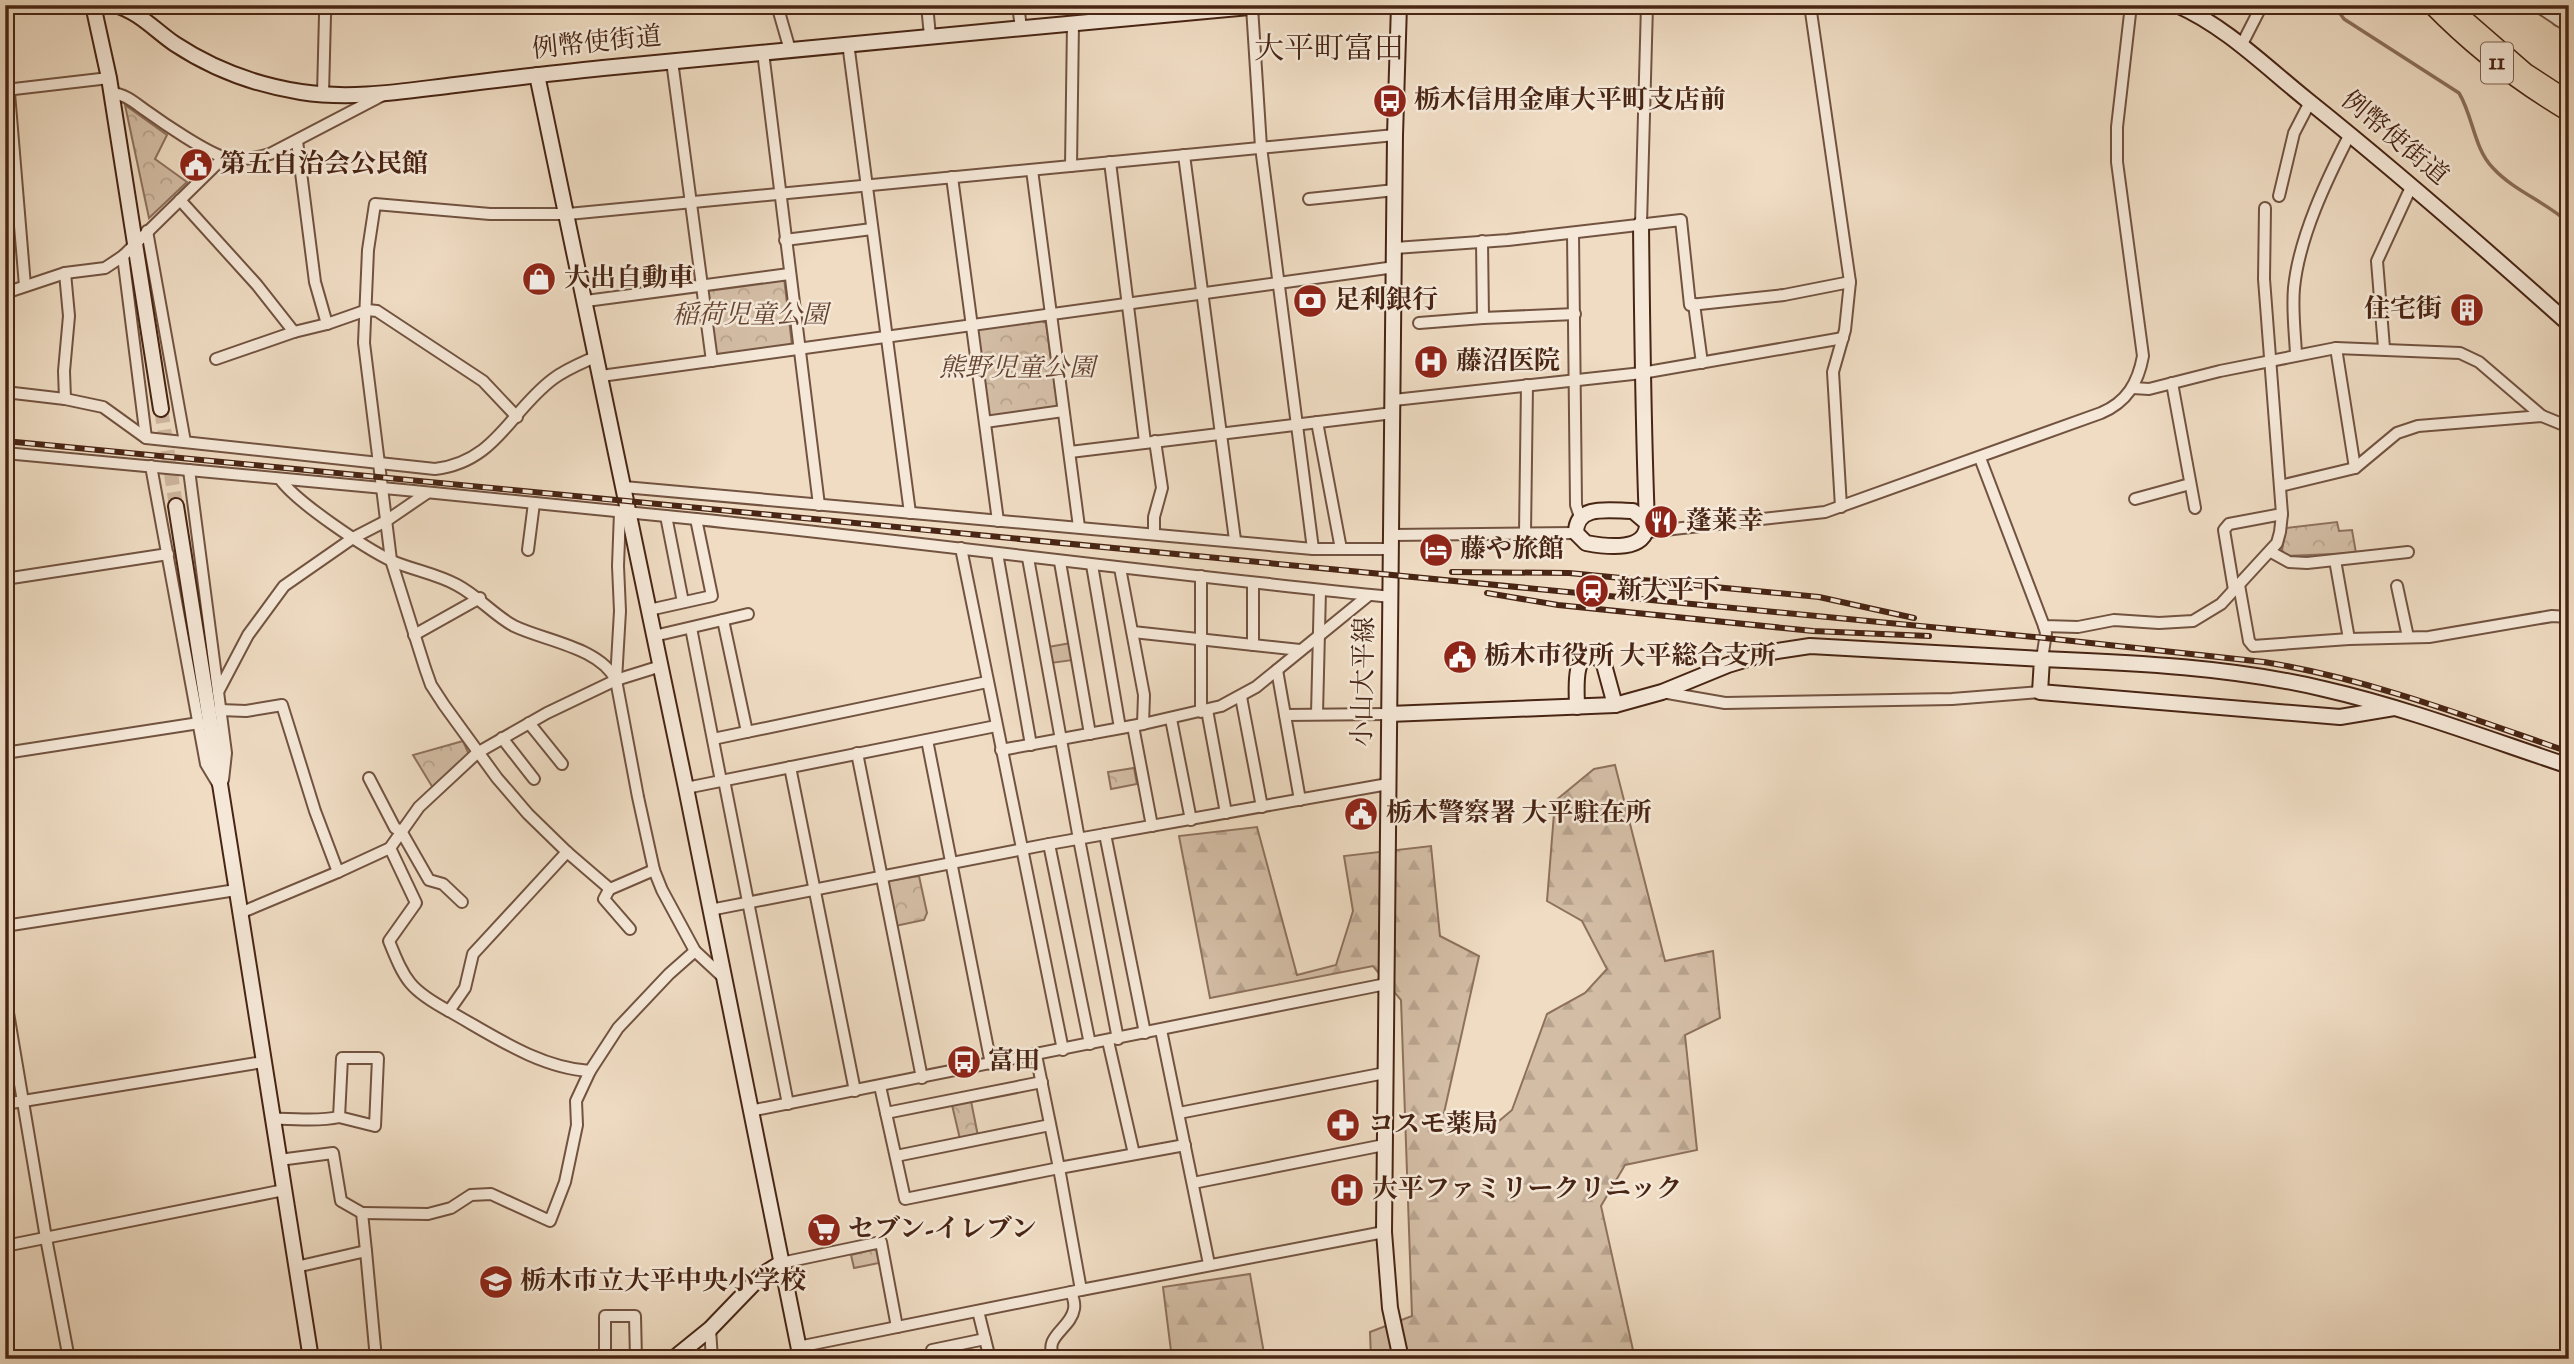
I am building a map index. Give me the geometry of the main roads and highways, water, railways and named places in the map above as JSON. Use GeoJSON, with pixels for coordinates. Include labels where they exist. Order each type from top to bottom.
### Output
{"type":"FeatureCollection","features":[{"type":"Feature","properties":{"kind":"main road","name":"11"},"geometry":{"type":"LineString","coordinates":[[2431,5],[2465,38],[2569,113]]}},
{"type":"Feature","properties":{"kind":"main road","name":"11"},"geometry":{"type":"LineString","coordinates":[[2449,5],[2526,72],[2569,100]]}},
{"type":"Feature","properties":{"kind":"waterway"},"geometry":{"type":"LineString","coordinates":[[2334,5],[2344,19],[2459,93],[2482,152],[2493,168],[2510,183],[2569,223]]}},
{"type":"Feature","properties":{"kind":"tunnel"},"geometry":{"type":"LineString","coordinates":[[161,409],[176,506]]}},
{"type":"Feature","properties":{"kind":"railway"},"geometry":{"type":"LineString","coordinates":[[5,441],[2045,638],[2264,662],[2380,689],[2569,752]]}},
{"type":"Feature","properties":{"kind":"railway"},"geometry":{"type":"LineString","coordinates":[[1452,572],[1569,573],[1819,597],[1914,618]]}},
{"type":"Feature","properties":{"kind":"railway"},"geometry":{"type":"LineString","coordinates":[[1487,593],[1558,605],[1813,631],[1929,636]]}},
{"type":"Feature","properties":{"kind":"place","name":"栃木信用金庫大平町支店前"},"geometry":{"type":"Point","coordinates":[1390,101]}},
{"type":"Feature","properties":{"kind":"place","name":"第五自治会公民館"},"geometry":{"type":"Point","coordinates":[196,165]}},
{"type":"Feature","properties":{"kind":"place","name":"大出自動車"},"geometry":{"type":"Point","coordinates":[539,279]}},
{"type":"Feature","properties":{"kind":"place","name":"足利銀行"},"geometry":{"type":"Point","coordinates":[1310,301]}},
{"type":"Feature","properties":{"kind":"place","name":"住宅街"},"geometry":{"type":"Point","coordinates":[2467,310]}},
{"type":"Feature","properties":{"kind":"place","name":"藤沼医院"},"geometry":{"type":"Point","coordinates":[1431,362]}},
{"type":"Feature","properties":{"kind":"place","name":"蓬莱幸"},"geometry":{"type":"Point","coordinates":[1661,522]}},
{"type":"Feature","properties":{"kind":"place","name":"藤や旅館"},"geometry":{"type":"Point","coordinates":[1436,550]}},
{"type":"Feature","properties":{"kind":"place","name":"新大平下"},"geometry":{"type":"Point","coordinates":[1592,591]}},
{"type":"Feature","properties":{"kind":"place","name":"栃木市役所 大平総合支所"},"geometry":{"type":"Point","coordinates":[1460,657]}},
{"type":"Feature","properties":{"kind":"place","name":"栃木警察署 大平駐在所"},"geometry":{"type":"Point","coordinates":[1361,814]}},
{"type":"Feature","properties":{"kind":"place","name":"富田"},"geometry":{"type":"Point","coordinates":[964,1062]}},
{"type":"Feature","properties":{"kind":"place","name":"コスモ薬局"},"geometry":{"type":"Point","coordinates":[1343,1125]}},
{"type":"Feature","properties":{"kind":"place","name":"大平ファミリークリニック"},"geometry":{"type":"Point","coordinates":[1347,1190]}},
{"type":"Feature","properties":{"kind":"place","name":"セブン-イレブン"},"geometry":{"type":"Point","coordinates":[824,1230]}},
{"type":"Feature","properties":{"kind":"place","name":"栃木市立大平中央小学校"},"geometry":{"type":"Point","coordinates":[496,1282]}},
{"type":"Feature","properties":{"kind":"district","name":"大平町富田"},"geometry":{"type":"Point","coordinates":[1329,50]}},
{"type":"Feature","properties":{"kind":"park label","name":"稲荷児童公園"},"geometry":{"type":"Point","coordinates":[750,316]}},
{"type":"Feature","properties":{"kind":"park label","name":"熊野児童公園"},"geometry":{"type":"Point","coordinates":[1017,369]}}]}
